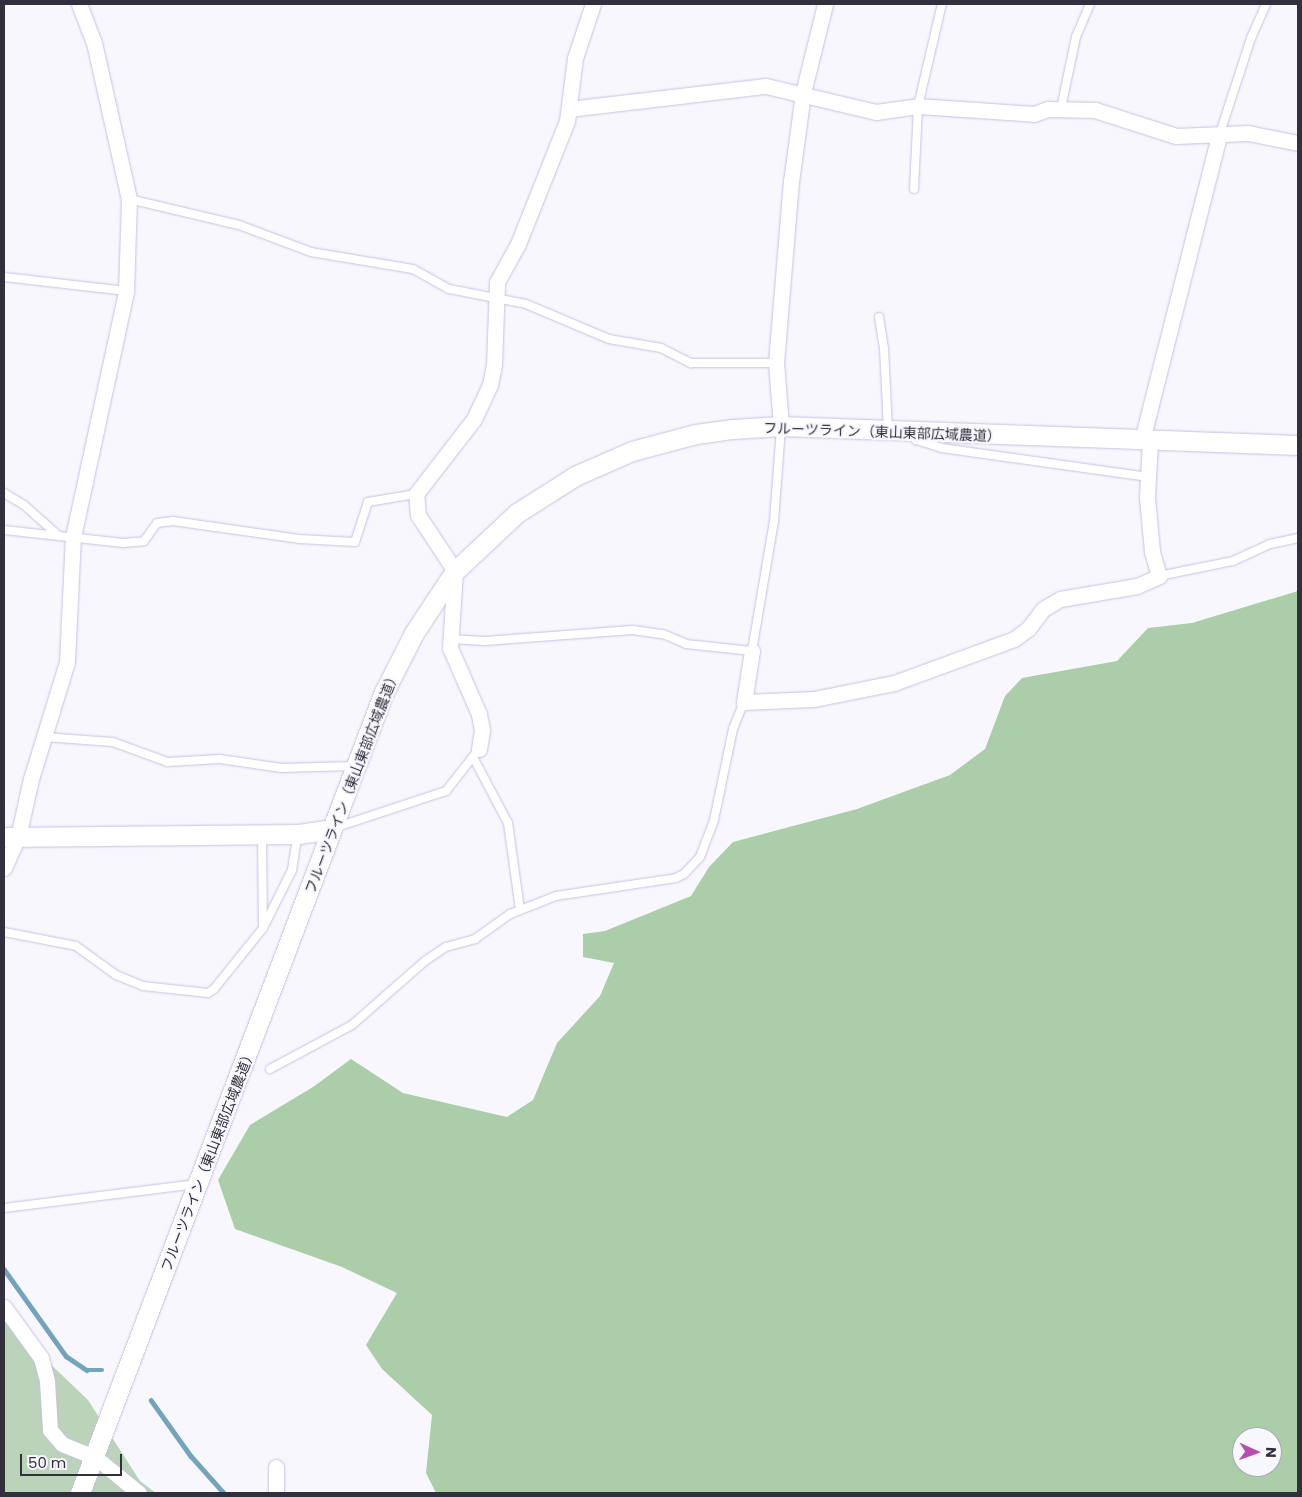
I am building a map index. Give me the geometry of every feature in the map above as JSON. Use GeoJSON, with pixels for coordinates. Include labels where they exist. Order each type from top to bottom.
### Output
{"type":"FeatureCollection","features":[{"type":"Feature","properties":{"kind":"street"},"geometry":{"type":"LineString","coordinates":[[4,868],[11,837],[67,662],[66,537],[126,291],[129,198],[94,43],[79,4]]}},
{"type":"Feature","properties":{"kind":"street"},"geometry":{"type":"LineString","coordinates":[[476,753],[482,730],[479,714],[452,654],[449,639],[455,571],[418,515],[416,494],[474,419],[490,385],[496,332],[495,295],[497,282],[518,244],[569,109],[575,58],[593,4]]}},
{"type":"Feature","properties":{"kind":"street"},"geometry":{"type":"LineString","coordinates":[[781,426],[776,363],[791,182],[803,93],[824,4]]}},
{"type":"Feature","properties":{"kind":"street"},"geometry":{"type":"LineString","coordinates":[[569,109],[766,86],[803,93],[876,112],[918,106],[1034,114],[1061,108],[1095,110],[1176,136],[1219,136],[1248,132],[1298,143]]}},
{"type":"Feature","properties":{"kind":"street"},"geometry":{"type":"LineString","coordinates":[[752,651],[744,702],[814,699],[894,683],[1014,639],[1028,630],[1043,609],[1060,599],[1137,586],[1159,576],[1152,552],[1146,440],[1219,136]]}},
{"type":"Feature","properties":{"kind":"street","name":"フルーツライン（東山東部広域農道）"},"geometry":{"type":"LineString","coordinates":[[80,1493],[332,829],[398,664],[426,612],[455,571],[517,513],[575,476],[656,443],[696,434],[781,426],[913,433],[1298,444]]}},
{"type":"Feature","properties":{"kind":"street"},"geometry":{"type":"LineString","coordinates":[[11,837],[298,834],[332,829]]}},
{"type":"Feature","properties":{"kind":"street"},"geometry":{"type":"LineString","coordinates":[[4,1307],[41,1358],[47,1381],[50,1430],[62,1444],[95,1457],[139,1493]]}},
{"type":"Feature","properties":{"kind":"street"},"geometry":{"type":"LineString","coordinates":[[276,1467],[276,1493]]}},
{"type":"Feature","properties":{"kind":"lane"},"geometry":{"type":"LineString","coordinates":[[914,189],[918,106],[942,4]]}},
{"type":"Feature","properties":{"kind":"lane"},"geometry":{"type":"LineString","coordinates":[[1061,108],[1076,37],[1090,4]]}},
{"type":"Feature","properties":{"kind":"lane"},"geometry":{"type":"LineString","coordinates":[[1219,136],[1225,125],[1251,38],[1266,4]]}},
{"type":"Feature","properties":{"kind":"lane"},"geometry":{"type":"LineString","coordinates":[[129,198],[239,225],[311,252],[404,266],[449,289],[495,295],[526,304],[609,339],[661,348],[691,362],[776,363]]}},
{"type":"Feature","properties":{"kind":"lane"},"geometry":{"type":"LineString","coordinates":[[4,277],[126,291]]}},
{"type":"Feature","properties":{"kind":"lane"},"geometry":{"type":"LineString","coordinates":[[879,317],[884,348],[889,432]]}},
{"type":"Feature","properties":{"kind":"lane"},"geometry":{"type":"LineString","coordinates":[[449,639],[485,642],[634,630],[663,634],[686,644],[752,651],[774,522],[781,426]]}},
{"type":"Feature","properties":{"kind":"lane"},"geometry":{"type":"LineString","coordinates":[[913,433],[916,440],[942,448],[1148,477]]}},
{"type":"Feature","properties":{"kind":"lane"},"geometry":{"type":"LineString","coordinates":[[4,493],[24,505],[66,537]]}},
{"type":"Feature","properties":{"kind":"lane"},"geometry":{"type":"LineString","coordinates":[[4,530],[122,543],[144,541],[157,523],[173,521],[299,539],[355,542],[368,502],[416,494]]}},
{"type":"Feature","properties":{"kind":"lane"},"geometry":{"type":"LineString","coordinates":[[1159,576],[1232,561],[1270,544],[1298,538]]}},
{"type":"Feature","properties":{"kind":"lane"},"geometry":{"type":"LineString","coordinates":[[270,1069],[352,1025],[446,947],[476,939],[520,910],[556,896],[676,878],[684,874],[700,857],[714,820],[733,729],[744,702]]}},
{"type":"Feature","properties":{"kind":"lane"},"geometry":{"type":"LineString","coordinates":[[43,737],[113,742],[167,762],[220,759],[281,768],[357,766]]}},
{"type":"Feature","properties":{"kind":"lane"},"geometry":{"type":"LineString","coordinates":[[332,829],[446,791],[476,753],[508,823],[520,910]]}},
{"type":"Feature","properties":{"kind":"lane"},"geometry":{"type":"LineString","coordinates":[[262,834],[263,928]]}},
{"type":"Feature","properties":{"kind":"lane"},"geometry":{"type":"LineString","coordinates":[[4,932],[76,946],[116,975],[143,986],[201,995],[214,989],[263,928],[292,870],[298,834]]}},
{"type":"Feature","properties":{"kind":"lane"},"geometry":{"type":"LineString","coordinates":[[4,1208],[199,1183]]}},
{"type":"Feature","properties":{"kind":"green space"},"geometry":{"type":"Polygon","coordinates":[[[1298,591],[1298,1493],[436,1493],[426,1473],[432,1415],[382,1369],[366,1345],[397,1293],[342,1267],[235,1229],[218,1180],[250,1125],[313,1087],[351,1059],[403,1093],[507,1117],[533,1100],[557,1043],[600,996],[614,963],[583,957],[583,934],[605,931],[691,896],[709,867],[733,842],[857,809],[950,775],[985,749],[1005,696],[1022,678],[1117,661],[1148,628],[1192,623],[1298,591]]]}},
{"type":"Feature","properties":{"kind":"green space"},"geometry":{"type":"Polygon","coordinates":[[[4,1299],[44,1358],[88,1400],[140,1481],[156,1493],[4,1493],[4,1299]]]}},
{"type":"Feature","properties":{"kind":"waterway"},"geometry":{"type":"LineString","coordinates":[[4,1269],[66,1356],[87,1370],[102,1370]]}},
{"type":"Feature","properties":{"kind":"waterway"},"geometry":{"type":"LineString","coordinates":[[151,1400],[191,1456],[224,1493]]}}]}
